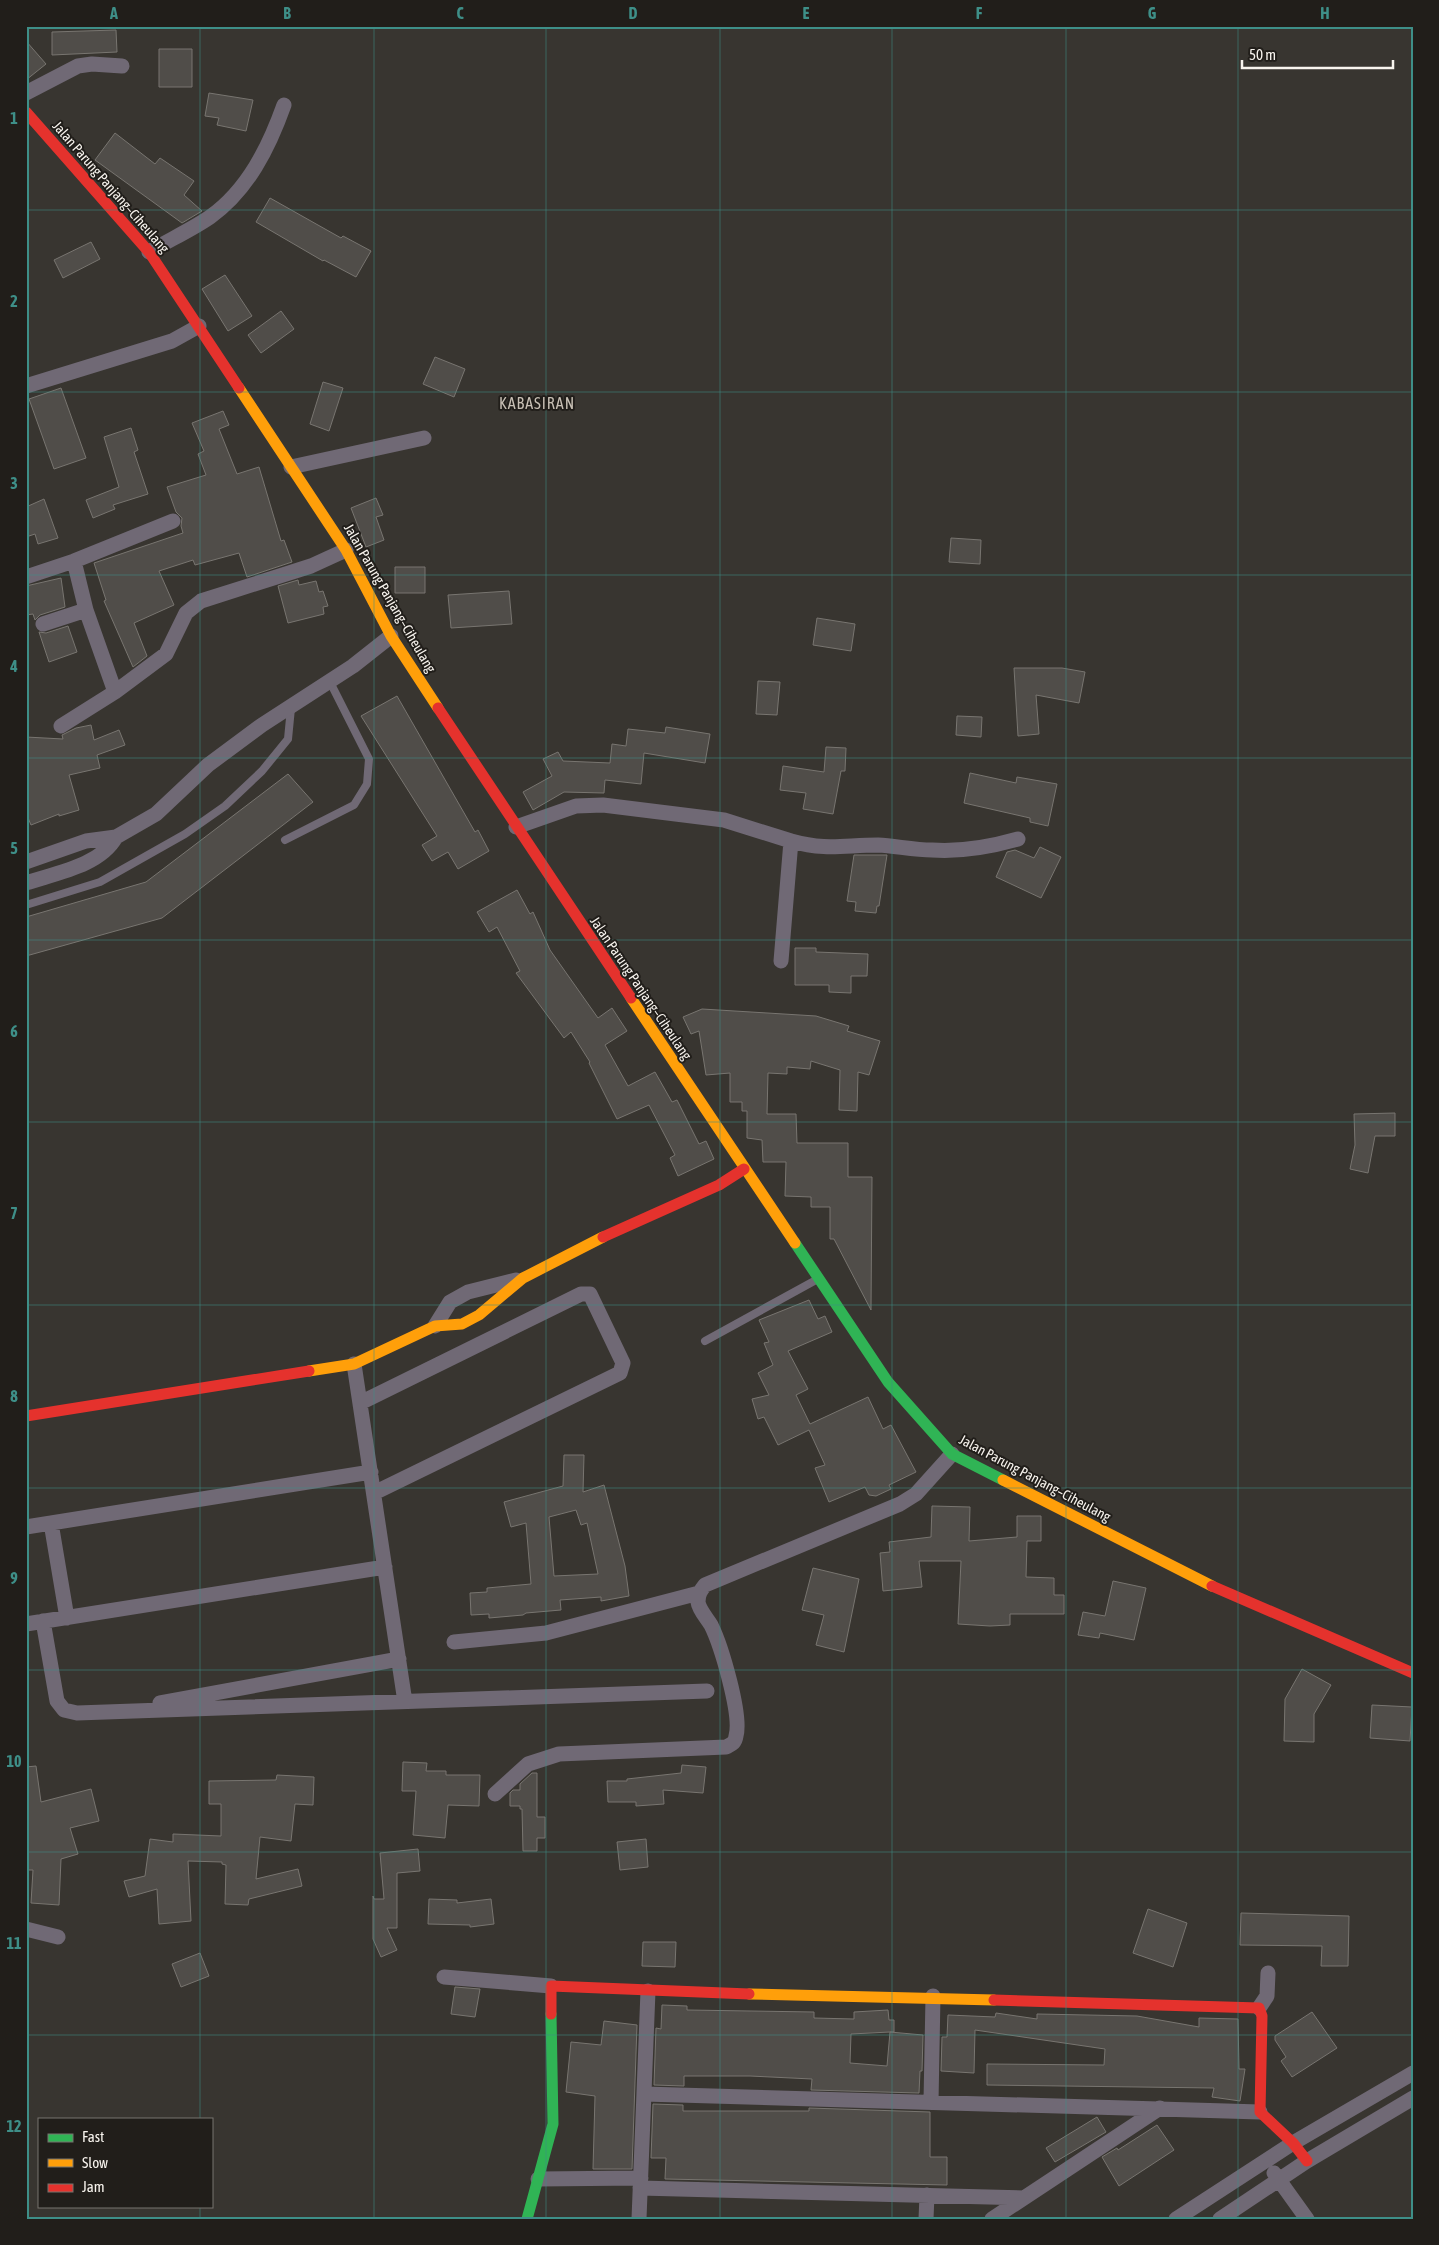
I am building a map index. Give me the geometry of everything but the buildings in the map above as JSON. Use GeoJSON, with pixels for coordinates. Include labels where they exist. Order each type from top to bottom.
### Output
{"type":"FeatureCollection","features":[{"type":"Feature","properties":{"kind":"street"},"geometry":{"type":"LineString","coordinates":[[26,93],[78,66],[122,66]]}},
{"type":"Feature","properties":{"kind":"street"},"geometry":{"type":"LineString","coordinates":[[149,252],[210,216],[232,197],[262,155],[272,136],[284,105]]}},
{"type":"Feature","properties":{"kind":"street","name":"Jalan Parung Panjang–Ciheulang"},"geometry":{"type":"LineString","coordinates":[[26,112],[149,252],[346,550],[391,636],[516,827],[888,1382],[952,1454],[1207,1584],[1413,1674]]}},
{"type":"Feature","properties":{"kind":"street"},"geometry":{"type":"LineString","coordinates":[[26,386],[172,341],[198,326]]}},
{"type":"Feature","properties":{"kind":"street"},"geometry":{"type":"LineString","coordinates":[[291,467],[424,438]]}},
{"type":"Feature","properties":{"kind":"street"},"geometry":{"type":"LineString","coordinates":[[26,577],[74,561],[173,521]]}},
{"type":"Feature","properties":{"kind":"street"},"geometry":{"type":"LineString","coordinates":[[60,726],[115,692],[166,654],[186,613],[201,601],[311,566],[346,550]]}},
{"type":"Feature","properties":{"kind":"street"},"geometry":{"type":"LineString","coordinates":[[74,561],[86,610],[115,692]]}},
{"type":"Feature","properties":{"kind":"street"},"geometry":{"type":"LineString","coordinates":[[43,624],[86,610]]}},
{"type":"Feature","properties":{"kind":"street"},"geometry":{"type":"LineString","coordinates":[[26,862],[86,841],[116,837],[156,814],[208,765],[291,706],[330,682],[391,636]]}},
{"type":"Feature","properties":{"kind":"street"},"geometry":{"type":"LineString","coordinates":[[516,827],[576,806],[603,805],[724,820],[791,841],[821,848],[879,846],[954,851],[984,848],[1018,839]]}},
{"type":"Feature","properties":{"kind":"street"},"geometry":{"type":"LineString","coordinates":[[26,884],[97,858],[110,849],[116,837]]}},
{"type":"Feature","properties":{"kind":"street"},"geometry":{"type":"LineString","coordinates":[[781,961],[791,841]]}},
{"type":"Feature","properties":{"kind":"street"},"geometry":{"type":"LineString","coordinates":[[26,1416],[354,1364],[435,1326],[462,1324],[479,1315],[523,1278],[586,1244],[719,1185],[744,1169]]}},
{"type":"Feature","properties":{"kind":"street"},"geometry":{"type":"LineString","coordinates":[[435,1326],[450,1302],[468,1292],[523,1278]]}},
{"type":"Feature","properties":{"kind":"street"},"geometry":{"type":"LineString","coordinates":[[360,1403],[581,1294],[590,1294],[623,1363],[620,1373],[374,1492]]}},
{"type":"Feature","properties":{"kind":"street"},"geometry":{"type":"LineString","coordinates":[[354,1364],[406,1702]]}},
{"type":"Feature","properties":{"kind":"street"},"geometry":{"type":"LineString","coordinates":[[495,1794],[528,1764],[559,1754],[726,1747],[733,1744],[736,1736],[737,1722],[731,1686],[712,1626],[698,1604],[699,1593],[705,1585],[900,1504],[916,1494],[952,1454]]}},
{"type":"Feature","properties":{"kind":"street"},"geometry":{"type":"LineString","coordinates":[[26,1527],[371,1472]]}},
{"type":"Feature","properties":{"kind":"street"},"geometry":{"type":"LineString","coordinates":[[51,1523],[66,1618]]}},
{"type":"Feature","properties":{"kind":"street"},"geometry":{"type":"LineString","coordinates":[[26,1624],[385,1567]]}},
{"type":"Feature","properties":{"kind":"street"},"geometry":{"type":"LineString","coordinates":[[454,1642],[546,1634],[699,1593]]}},
{"type":"Feature","properties":{"kind":"street"},"geometry":{"type":"LineString","coordinates":[[44,1621],[57,1701],[64,1710],[77,1714],[706,1691]]}},
{"type":"Feature","properties":{"kind":"street"},"geometry":{"type":"LineString","coordinates":[[107,1712],[399,1659]]}},
{"type":"Feature","properties":{"kind":"street"},"geometry":{"type":"LineString","coordinates":[[26,1929],[58,1937]]}},
{"type":"Feature","properties":{"kind":"street"},"geometry":{"type":"LineString","coordinates":[[1260,2112],[1262,2016],[1260,2008],[1267,1996],[1268,1972]]}},
{"type":"Feature","properties":{"kind":"street"},"geometry":{"type":"LineString","coordinates":[[444,1977],[551,1986],[648,1991],[933,1996],[1240,2005],[1260,2008]]}},
{"type":"Feature","properties":{"kind":"street"},"geometry":{"type":"LineString","coordinates":[[527,2219],[553,2124],[551,1986]]}},
{"type":"Feature","properties":{"kind":"street"},"geometry":{"type":"LineString","coordinates":[[639,2219],[648,1991]]}},
{"type":"Feature","properties":{"kind":"street"},"geometry":{"type":"LineString","coordinates":[[931,2102],[933,1996]]}},
{"type":"Feature","properties":{"kind":"street"},"geometry":{"type":"LineString","coordinates":[[1176,2219],[1293,2143],[1411,2077]]}},
{"type":"Feature","properties":{"kind":"street"},"geometry":{"type":"LineString","coordinates":[[644,2094],[1260,2112],[1293,2143],[1307,2161]]}},
{"type":"Feature","properties":{"kind":"street"},"geometry":{"type":"LineString","coordinates":[[1220,2219],[1307,2161],[1413,2098]]}},
{"type":"Feature","properties":{"kind":"street"},"geometry":{"type":"LineString","coordinates":[[992,2219],[1160,2108]]}},
{"type":"Feature","properties":{"kind":"street"},"geometry":{"type":"LineString","coordinates":[[1266,2162],[1307,2219]]}},
{"type":"Feature","properties":{"kind":"street"},"geometry":{"type":"LineString","coordinates":[[538,2179],[927,2196],[1024,2198]]}},
{"type":"Feature","properties":{"kind":"street"},"geometry":{"type":"LineString","coordinates":[[926,2219],[927,2196]]}},
{"type":"Feature","properties":{"kind":"lane"},"geometry":{"type":"LineString","coordinates":[[285,840],[354,805],[367,784],[369,759],[330,682]]}},
{"type":"Feature","properties":{"kind":"lane"},"geometry":{"type":"LineString","coordinates":[[26,904],[100,882],[186,834],[225,806],[262,772],[288,739],[291,706]]}},
{"type":"Feature","properties":{"kind":"lane"},"geometry":{"type":"LineString","coordinates":[[705,1340],[818,1279]]}},
{"type":"Feature","properties":{"kind":"traffic: fast"},"geometry":{"type":"LineString","coordinates":[[795,1243],[888,1382],[952,1454],[1003,1480]]}},
{"type":"Feature","properties":{"kind":"traffic: fast"},"geometry":{"type":"LineString","coordinates":[[527,2219],[553,2124],[551,2014]]}},
{"type":"Feature","properties":{"kind":"traffic: slow"},"geometry":{"type":"LineString","coordinates":[[239,388],[346,550],[391,636],[438,708]]}},
{"type":"Feature","properties":{"kind":"traffic: slow"},"geometry":{"type":"LineString","coordinates":[[631,998],[795,1243]]}},
{"type":"Feature","properties":{"kind":"traffic: slow"},"geometry":{"type":"LineString","coordinates":[[309,1371],[354,1364],[435,1326],[462,1324],[479,1315],[523,1278],[603,1237]]}},
{"type":"Feature","properties":{"kind":"traffic: slow"},"geometry":{"type":"LineString","coordinates":[[1003,1480],[1212,1586]]}},
{"type":"Feature","properties":{"kind":"traffic: slow"},"geometry":{"type":"LineString","coordinates":[[749,1994],[994,2000]]}},
{"type":"Feature","properties":{"kind":"traffic: jam"},"geometry":{"type":"LineString","coordinates":[[26,112],[149,252],[239,388]]}},
{"type":"Feature","properties":{"kind":"traffic: jam"},"geometry":{"type":"LineString","coordinates":[[438,708],[631,998]]}},
{"type":"Feature","properties":{"kind":"traffic: jam"},"geometry":{"type":"LineString","coordinates":[[603,1237],[719,1185],[744,1169]]}},
{"type":"Feature","properties":{"kind":"traffic: jam"},"geometry":{"type":"LineString","coordinates":[[26,1416],[309,1371]]}},
{"type":"Feature","properties":{"kind":"traffic: jam"},"geometry":{"type":"LineString","coordinates":[[1212,1586],[1413,1673]]}},
{"type":"Feature","properties":{"kind":"traffic: jam"},"geometry":{"type":"LineString","coordinates":[[551,2014],[551,1986],[749,1994]]}},
{"type":"Feature","properties":{"kind":"traffic: jam"},"geometry":{"type":"LineString","coordinates":[[994,2000],[1259,2008],[1262,2016],[1260,2112],[1293,2143],[1307,2161]]}},
{"type":"Feature","properties":{"kind":"district","name":"KABASIRAN"},"geometry":{"type":"Point","coordinates":[537,403]}}]}
